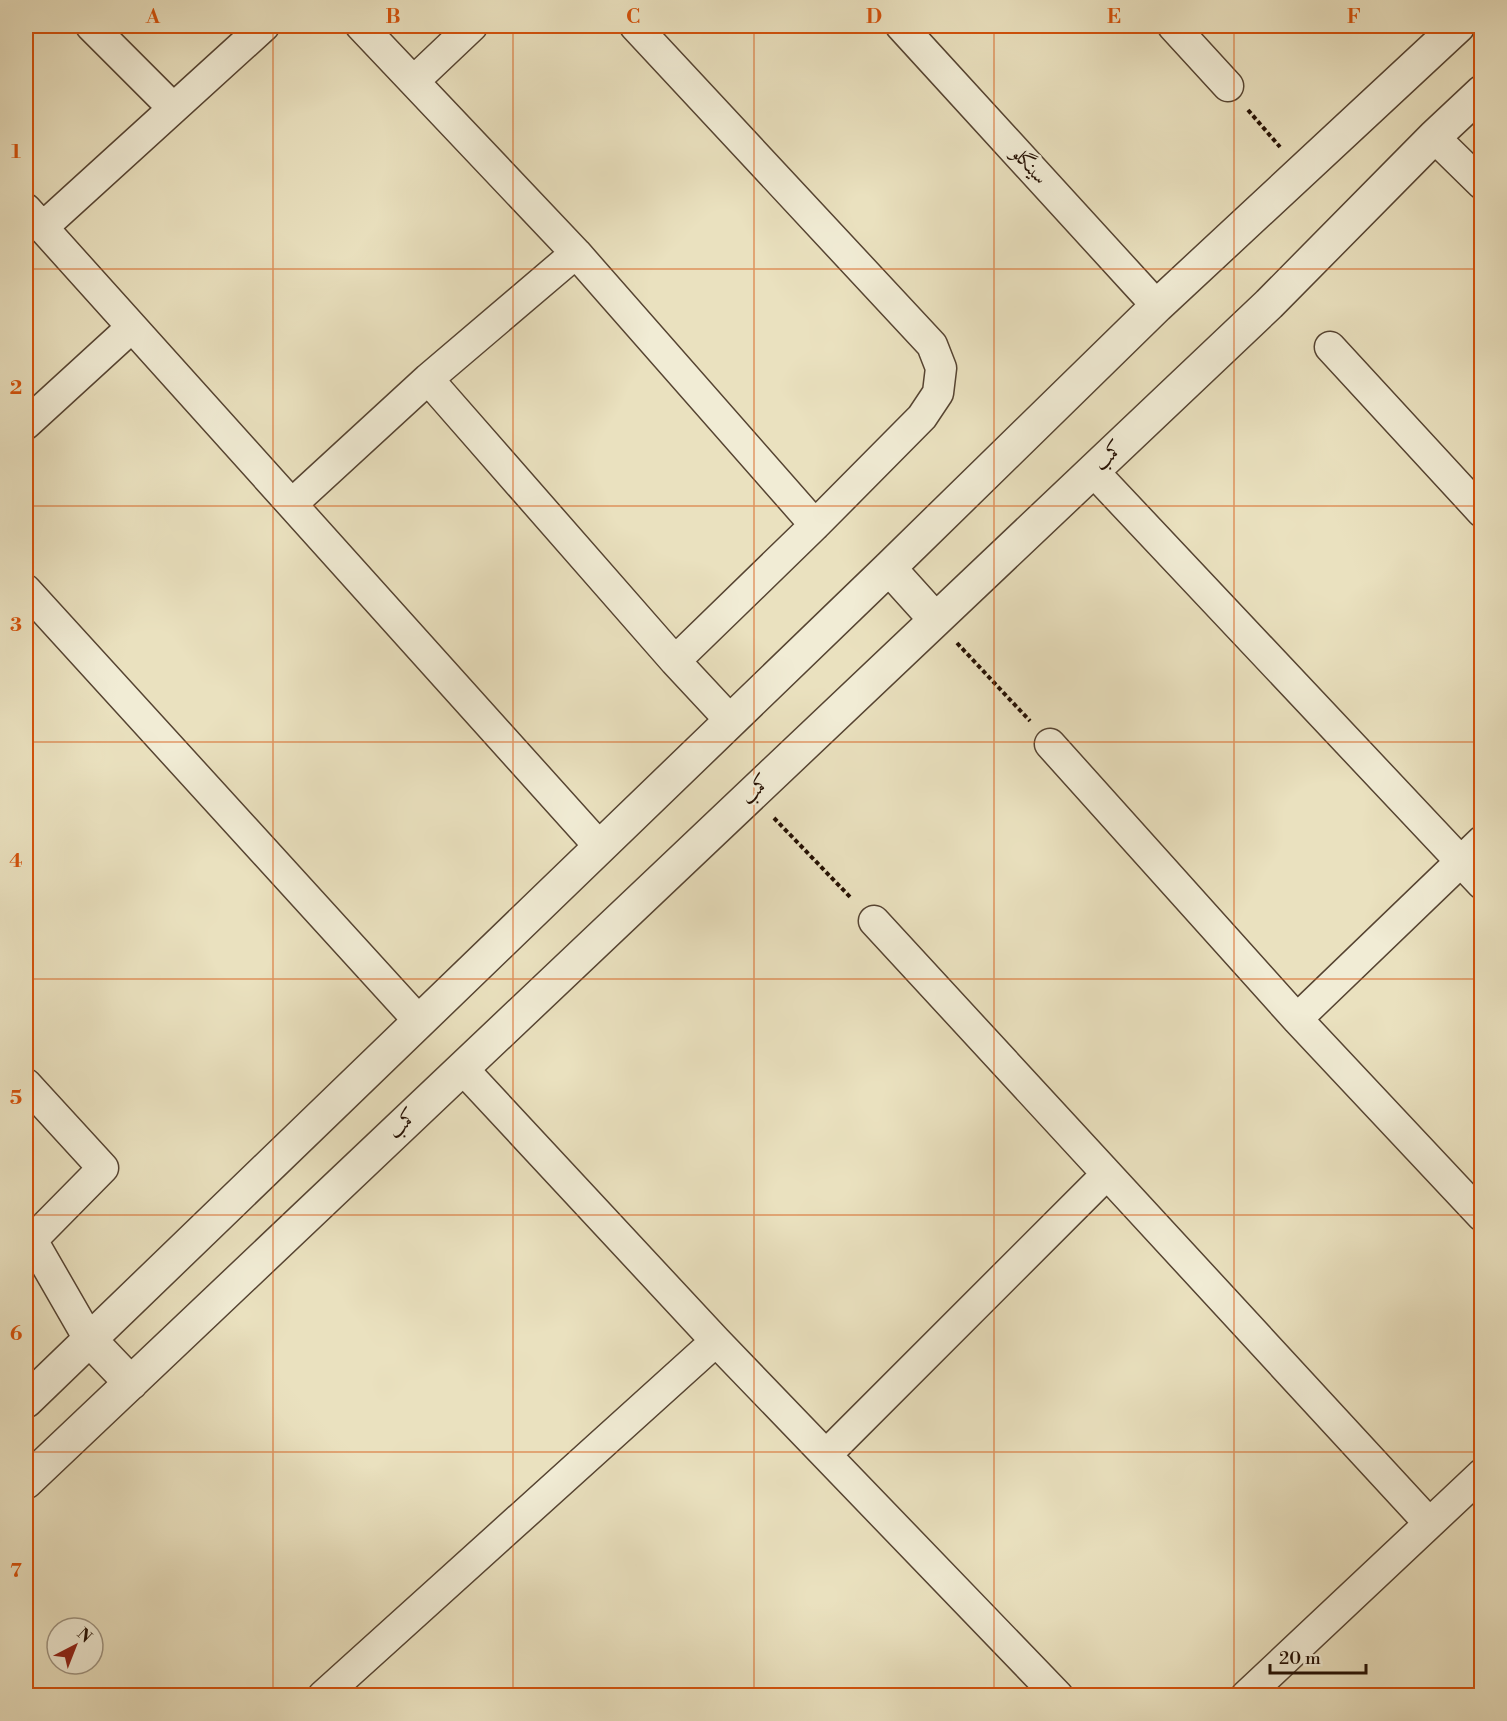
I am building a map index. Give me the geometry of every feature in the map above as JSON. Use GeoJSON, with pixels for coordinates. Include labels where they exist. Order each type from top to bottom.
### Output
{"type":"FeatureCollection","features":[{"type":"Feature","properties":{"kind":"street"},"geometry":{"type":"LineString","coordinates":[[91,26],[173,108]]}},
{"type":"Feature","properties":{"kind":"street"},"geometry":{"type":"LineString","coordinates":[[264,26],[173,108],[34,219],[600,846]]}},
{"type":"Feature","properties":{"kind":"street"},"geometry":{"type":"LineString","coordinates":[[361,26],[576,253],[815,525]]}},
{"type":"Feature","properties":{"kind":"street"},"geometry":{"type":"LineString","coordinates":[[414,81],[472,26]]}},
{"type":"Feature","properties":{"kind":"street"},"geometry":{"type":"LineString","coordinates":[[635,26],[932,345],[941,368],[938,393],[921,417],[815,525],[675,661]]}},
{"type":"Feature","properties":{"kind":"street","name":"سینگلو"},"geometry":{"type":"LineString","coordinates":[[901,26],[1157,306]]}},
{"type":"Feature","properties":{"kind":"street"},"geometry":{"type":"LineString","coordinates":[[1173,26],[1228,86]]}},
{"type":"Feature","properties":{"kind":"street"},"geometry":{"type":"LineString","coordinates":[[26,1401],[889,568],[1157,306],[1458,26]]}},
{"type":"Feature","properties":{"kind":"street","name":"کمب"},"geometry":{"type":"LineString","coordinates":[[26,1482],[1269,304],[1434,137],[1482,92]]}},
{"type":"Feature","properties":{"kind":"street"},"geometry":{"type":"LineString","coordinates":[[1434,137],[1482,184]]}},
{"type":"Feature","properties":{"kind":"street"},"geometry":{"type":"LineString","coordinates":[[292,504],[428,379],[576,253]]}},
{"type":"Feature","properties":{"kind":"street"},"geometry":{"type":"LineString","coordinates":[[26,424],[132,327]]}},
{"type":"Feature","properties":{"kind":"street"},"geometry":{"type":"LineString","coordinates":[[1330,347],[1482,512]]}},
{"type":"Feature","properties":{"kind":"street"},"geometry":{"type":"LineString","coordinates":[[428,379],[675,661],[730,720]]}},
{"type":"Feature","properties":{"kind":"street"},"geometry":{"type":"LineString","coordinates":[[1093,471],[1471,851],[1482,884]]}},
{"type":"Feature","properties":{"kind":"street"},"geometry":{"type":"LineString","coordinates":[[889,568],[935,619]]}},
{"type":"Feature","properties":{"kind":"street"},"geometry":{"type":"LineString","coordinates":[[26,590],[419,1021]]}},
{"type":"Feature","properties":{"kind":"street"},"geometry":{"type":"LineString","coordinates":[[1050,744],[1297,1019],[1482,1216]]}},
{"type":"Feature","properties":{"kind":"street"},"geometry":{"type":"LineString","coordinates":[[1297,1019],[1471,851]]}},
{"type":"Feature","properties":{"kind":"street"},"geometry":{"type":"LineString","coordinates":[[873,921],[1430,1523]]}},
{"type":"Feature","properties":{"kind":"street"},"geometry":{"type":"LineString","coordinates":[[462,1068],[716,1341],[1058,1695]]}},
{"type":"Feature","properties":{"kind":"street"},"geometry":{"type":"LineString","coordinates":[[26,1084],[104,1168],[29,1237],[88,1340],[131,1383]]}},
{"type":"Feature","properties":{"kind":"street"},"geometry":{"type":"LineString","coordinates":[[826,1455],[1107,1174]]}},
{"type":"Feature","properties":{"kind":"street"},"geometry":{"type":"LineString","coordinates":[[323,1695],[716,1341]]}},
{"type":"Feature","properties":{"kind":"street"},"geometry":{"type":"LineString","coordinates":[[1246,1695],[1482,1474]]}},
{"type":"Feature","properties":{"kind":"path"},"geometry":{"type":"LineString","coordinates":[[1228,86],[1301,170]]}},
{"type":"Feature","properties":{"kind":"path"},"geometry":{"type":"LineString","coordinates":[[935,619],[1050,744]]}},
{"type":"Feature","properties":{"kind":"path"},"geometry":{"type":"LineString","coordinates":[[751,795],[873,921]]}}]}
